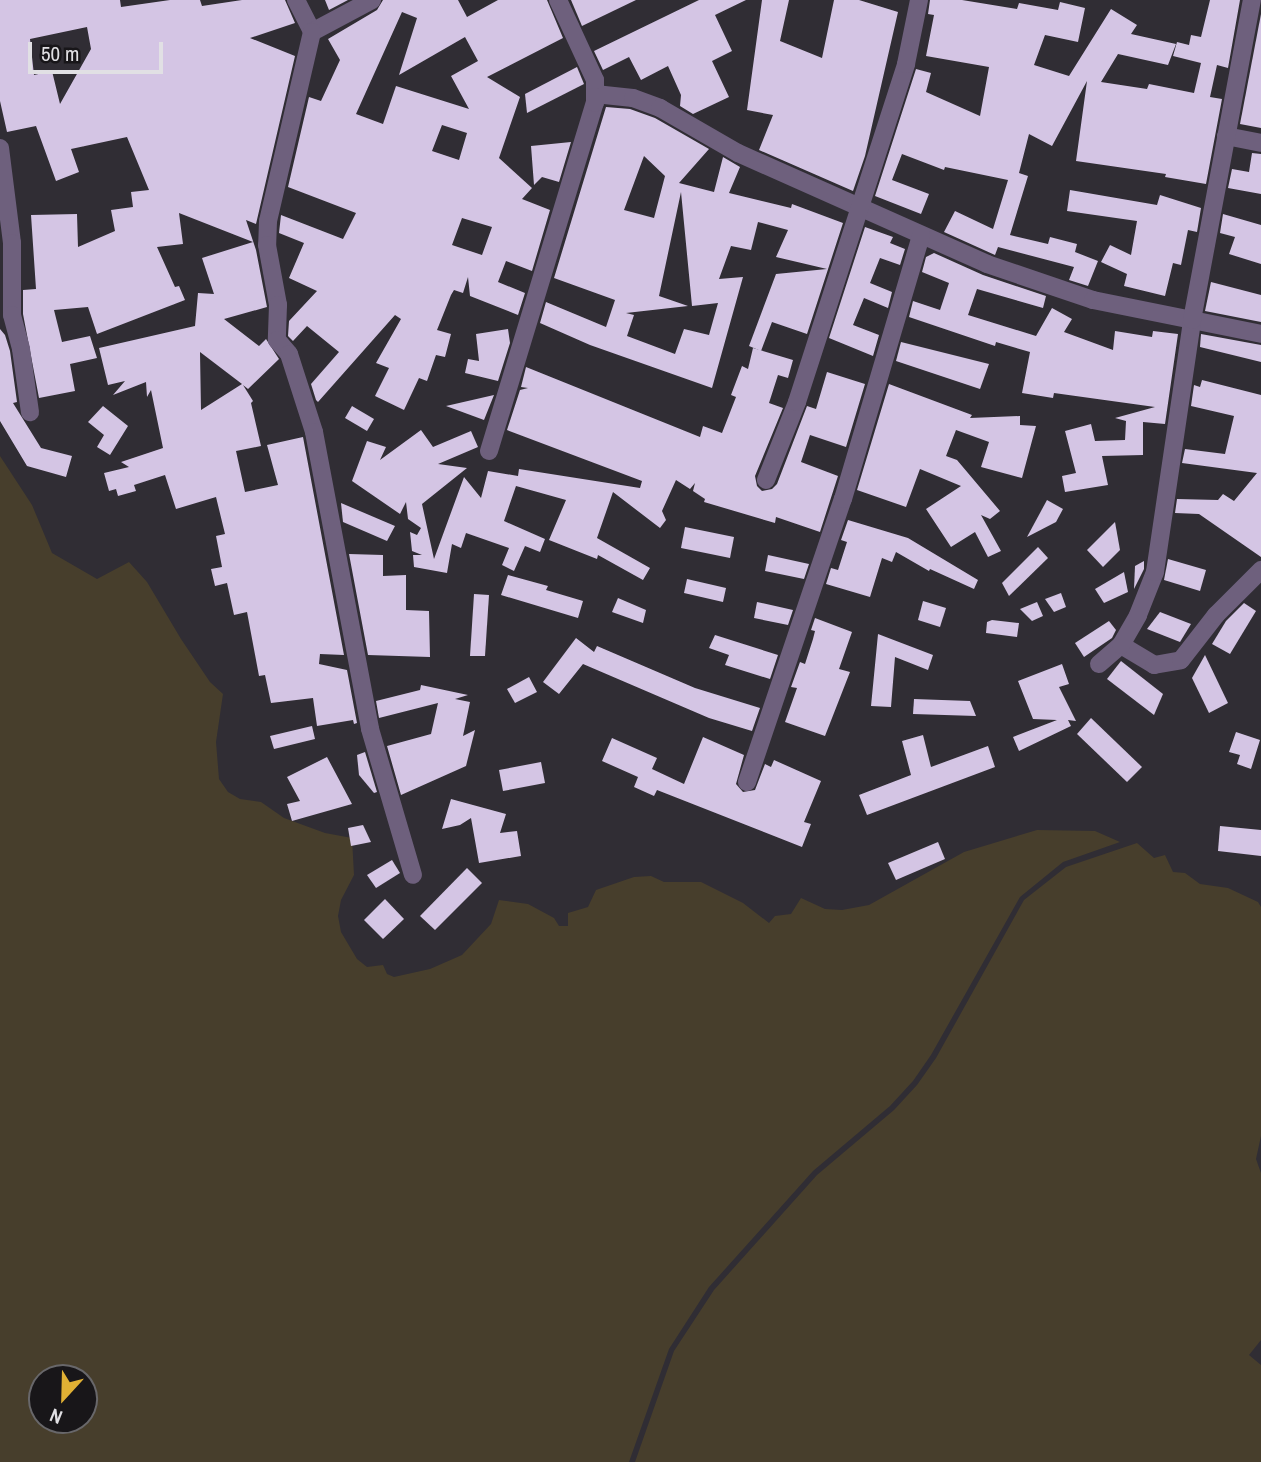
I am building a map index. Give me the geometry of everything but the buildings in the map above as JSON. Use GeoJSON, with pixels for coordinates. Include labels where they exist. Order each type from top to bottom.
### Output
{"type":"FeatureCollection","features":[{"type":"Feature","properties":{"kind":"street"},"geometry":{"type":"LineString","coordinates":[[296,0],[312,32],[268,221],[267,245],[278,305],[277,340],[289,354],[314,432],[370,729],[413,875]]}},
{"type":"Feature","properties":{"kind":"street"},"geometry":{"type":"LineString","coordinates":[[312,32],[372,0]]}},
{"type":"Feature","properties":{"kind":"street"},"geometry":{"type":"LineString","coordinates":[[489,451],[595,94],[595,80],[558,0]]}},
{"type":"Feature","properties":{"kind":"street"},"geometry":{"type":"LineString","coordinates":[[766,480],[797,402],[905,64],[919,0]]}},
{"type":"Feature","properties":{"kind":"street"},"geometry":{"type":"LineString","coordinates":[[1099,664],[1121,645],[1138,615],[1155,572],[1192,320],[1252,0]]}},
{"type":"Feature","properties":{"kind":"street"},"geometry":{"type":"LineString","coordinates":[[595,94],[633,98],[660,108],[738,153],[987,264],[1093,300],[1261,334]]}},
{"type":"Feature","properties":{"kind":"street"},"geometry":{"type":"LineString","coordinates":[[1226,136],[1261,144]]}},
{"type":"Feature","properties":{"kind":"street"},"geometry":{"type":"LineString","coordinates":[[0,148],[12,243],[12,315],[21,349],[30,412]]}},
{"type":"Feature","properties":{"kind":"street"},"geometry":{"type":"LineString","coordinates":[[747,782],[843,499],[921,235]]}},
{"type":"Feature","properties":{"kind":"street"},"geometry":{"type":"LineString","coordinates":[[1121,645],[1154,665],[1181,660],[1216,615],[1261,570]]}},
{"type":"Feature","properties":{"kind":"shaded area"},"geometry":{"type":"Polygon","coordinates":[[[0,456],[32,505],[52,553],[97,579],[129,562],[147,582],[210,682],[223,694],[216,742],[219,779],[228,792],[240,799],[261,802],[284,818],[325,833],[352,838],[354,875],[341,900],[338,916],[341,932],[357,959],[367,967],[383,965],[387,974],[394,977],[430,969],[462,955],[491,924],[499,900],[528,904],[554,918],[559,926],[568,926],[568,913],[588,907],[596,890],[634,877],[651,876],[664,882],[701,882],[743,903],[769,923],[775,916],[791,914],[801,898],[825,909],[842,910],[869,905],[964,852],[1037,830],[1095,831],[1120,842],[1063,862],[1020,897],[931,1055],[913,1081],[890,1106],[813,1171],[709,1287],[669,1349],[629,1462],[0,1462],[0,456]]]}},
{"type":"Feature","properties":{"kind":"shaded area"},"geometry":{"type":"Polygon","coordinates":[[[1137,843],[1154,858],[1165,855],[1173,872],[1185,873],[1200,884],[1228,888],[1258,902],[1261,907],[1261,1136],[1256,1159],[1261,1173],[1261,1340],[1249,1355],[1261,1365],[1261,1462],[635,1462],[674,1351],[714,1290],[817,1175],[894,1110],[917,1085],[936,1058],[1024,900],[1066,867],[1137,843]]]}}]}
